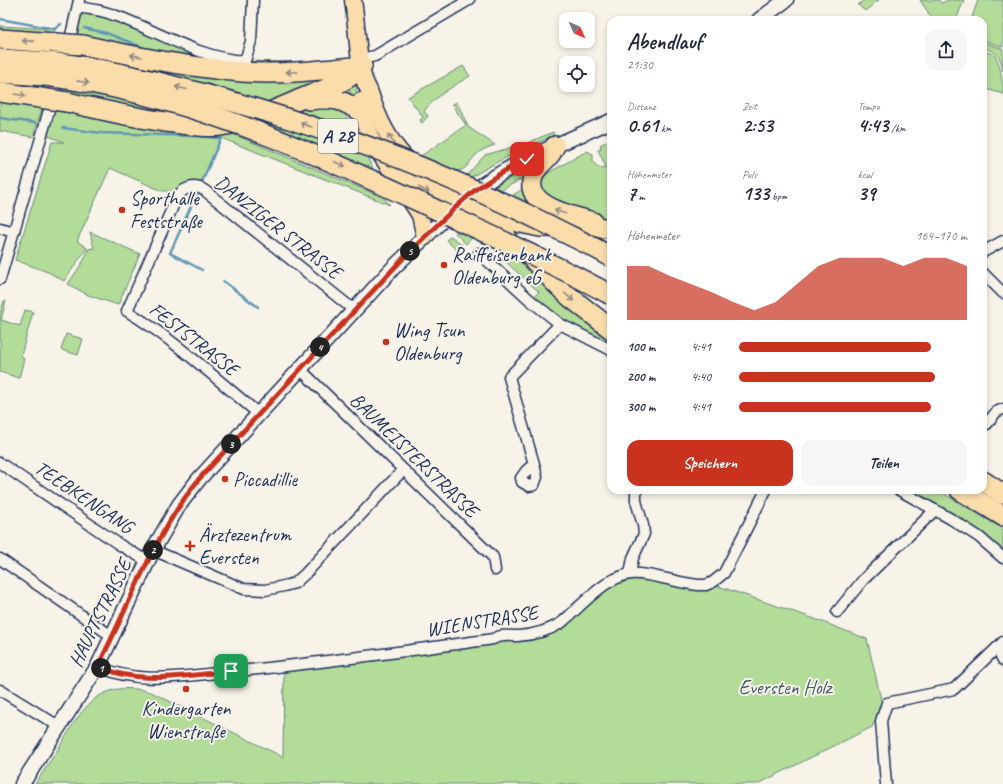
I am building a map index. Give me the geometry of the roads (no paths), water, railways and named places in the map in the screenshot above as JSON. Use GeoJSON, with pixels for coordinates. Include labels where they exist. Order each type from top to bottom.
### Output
{"type":"FeatureCollection","features":[{"type":"Feature","properties":{"kind":"highway"},"geometry":{"type":"LineString","coordinates":[[0,39],[83,45],[174,63],[244,72],[299,72],[365,65]]}},
{"type":"Feature","properties":{"kind":"highway","name":"A 28"},"geometry":{"type":"LineString","coordinates":[[0,58],[47,69],[68,79],[155,97],[285,141],[476,228],[582,279],[607,293]]}},
{"type":"Feature","properties":{"kind":"highway","name":"A 28"},"geometry":{"type":"LineString","coordinates":[[0,73],[79,65],[155,81],[229,101],[304,124],[400,159],[525,213],[607,254]]}},
{"type":"Feature","properties":{"kind":"highway"},"geometry":{"type":"LineString","coordinates":[[0,92],[67,102],[127,116],[206,128],[242,121],[294,102],[345,80],[365,65]]}},
{"type":"Feature","properties":{"kind":"highway"},"geometry":{"type":"LineString","coordinates":[[294,102],[314,99],[340,100],[348,103],[362,113]]}},
{"type":"Feature","properties":{"kind":"highway"},"geometry":{"type":"LineString","coordinates":[[555,146],[550,155],[535,171],[532,178],[531,188],[536,196],[544,205],[553,209],[607,227]]}},
{"type":"Feature","properties":{"kind":"highway"},"geometry":{"type":"LineString","coordinates":[[461,202],[521,223],[540,227],[607,228]]}},
{"type":"Feature","properties":{"kind":"highway"},"geometry":{"type":"LineString","coordinates":[[461,202],[508,236],[524,250],[570,297],[607,326]]}},
{"type":"Feature","properties":{"kind":"highway"},"geometry":{"type":"LineString","coordinates":[[967,494],[1003,516]]}},
{"type":"Feature","properties":{"kind":"main road"},"geometry":{"type":"LineString","coordinates":[[353,0],[370,91],[377,115],[399,150],[416,168],[461,202]]}},
{"type":"Feature","properties":{"kind":"main road"},"geometry":{"type":"LineString","coordinates":[[365,65],[360,92],[362,113],[368,132],[375,146],[393,171],[420,215],[425,237]]}},
{"type":"Feature","properties":{"kind":"main road"},"geometry":{"type":"LineString","coordinates":[[393,171],[411,184],[461,202]]}},
{"type":"Feature","properties":{"kind":"street"},"geometry":{"type":"LineString","coordinates":[[0,279],[70,39],[78,4],[110,13],[217,57],[244,61],[251,41],[253,0]]}},
{"type":"Feature","properties":{"kind":"street"},"geometry":{"type":"LineString","coordinates":[[365,65],[469,0]]}},
{"type":"Feature","properties":{"kind":"street"},"geometry":{"type":"LineString","coordinates":[[764,16],[786,0]]}},
{"type":"Feature","properties":{"kind":"street","name":"HAUPTSTRASSE"},"geometry":{"type":"LineString","coordinates":[[22,784],[98,666],[113,637],[150,555],[186,496],[199,479],[354,310],[407,254],[461,202],[486,182],[501,173],[527,159],[607,123]]}},
{"type":"Feature","properties":{"kind":"street","name":"DANZIGER STRASSE"},"geometry":{"type":"LineString","coordinates":[[179,194],[187,188],[199,187],[204,190],[354,310]]}},
{"type":"Feature","properties":{"kind":"street","name":"FESTSTRASSE"},"geometry":{"type":"LineString","coordinates":[[179,194],[127,311],[155,328],[259,414]]}},
{"type":"Feature","properties":{"kind":"street"},"geometry":{"type":"LineString","coordinates":[[0,228],[14,232]]}},
{"type":"Feature","properties":{"kind":"street"},"geometry":{"type":"LineString","coordinates":[[987,250],[1003,241]]}},
{"type":"Feature","properties":{"kind":"street"},"geometry":{"type":"LineString","coordinates":[[479,253],[530,300],[560,324],[607,348]]}},
{"type":"Feature","properties":{"kind":"street"},"geometry":{"type":"LineString","coordinates":[[987,277],[1003,293]]}},
{"type":"Feature","properties":{"kind":"street"},"geometry":{"type":"LineString","coordinates":[[534,464],[509,377],[560,324]]}},
{"type":"Feature","properties":{"kind":"street","name":"BAUMEISTERSTRASSE"},"geometry":{"type":"LineString","coordinates":[[300,369],[493,557],[495,570]]}},
{"type":"Feature","properties":{"kind":"street"},"geometry":{"type":"LineString","coordinates":[[987,424],[996,412],[1003,409]]}},
{"type":"Feature","properties":{"kind":"street","name":"TEEBKENGANG"},"geometry":{"type":"LineString","coordinates":[[0,463],[120,545],[244,589],[265,590],[294,583],[305,574],[403,470]]}},
{"type":"Feature","properties":{"kind":"street"},"geometry":{"type":"LineString","coordinates":[[630,574],[633,558],[644,534],[636,501],[636,494]]}},
{"type":"Feature","properties":{"kind":"street","name":"WIENSTRASSE"},"geometry":{"type":"LineString","coordinates":[[98,666],[121,674],[140,677],[178,676],[284,667],[493,639],[497,636],[516,636],[534,633],[553,628],[608,582],[630,574],[639,574],[698,585],[706,585],[713,582],[719,578],[728,565],[764,494]]}},
{"type":"Feature","properties":{"kind":"street"},"geometry":{"type":"LineString","coordinates":[[906,494],[979,537],[1003,558]]}},
{"type":"Feature","properties":{"kind":"street"},"geometry":{"type":"LineString","coordinates":[[838,612],[863,580],[935,510]]}},
{"type":"Feature","properties":{"kind":"street"},"geometry":{"type":"LineString","coordinates":[[0,559],[113,637]]}},
{"type":"Feature","properties":{"kind":"street"},"geometry":{"type":"LineString","coordinates":[[1000,645],[1003,660]]}},
{"type":"Feature","properties":{"kind":"street"},"geometry":{"type":"LineString","coordinates":[[886,784],[881,721],[887,703],[954,689],[1000,645]]}},
{"type":"Feature","properties":{"kind":"street"},"geometry":{"type":"LineString","coordinates":[[0,690],[60,727]]}},
{"type":"Feature","properties":{"kind":"waterway"},"geometry":{"type":"LineString","coordinates":[[0,19],[55,29],[61,24]]}},
{"type":"Feature","properties":{"kind":"waterway"},"geometry":{"type":"LineString","coordinates":[[84,28],[106,33],[147,49]]}},
{"type":"Feature","properties":{"kind":"waterway"},"geometry":{"type":"LineString","coordinates":[[0,118],[35,123]]}},
{"type":"Feature","properties":{"kind":"waterway"},"geometry":{"type":"LineString","coordinates":[[63,128],[101,133],[221,138],[202,182]]}},
{"type":"Feature","properties":{"kind":"waterway"},"geometry":{"type":"LineString","coordinates":[[197,193],[170,253],[202,270]]}},
{"type":"Feature","properties":{"kind":"waterway"},"geometry":{"type":"LineString","coordinates":[[223,281],[258,307]]}},
{"type":"Feature","properties":{"kind":"place","name":"Sporthalle Feststraße"},"geometry":{"type":"Point","coordinates":[122,210]}},
{"type":"Feature","properties":{"kind":"place","name":"Raiffeisenbank Oldenburg eG"},"geometry":{"type":"Point","coordinates":[444,265]}},
{"type":"Feature","properties":{"kind":"place","name":"Wing Tsun Oldenburg"},"geometry":{"type":"Point","coordinates":[386,342]}},
{"type":"Feature","properties":{"kind":"place","name":"Piccadillie"},"geometry":{"type":"Point","coordinates":[225,479]}},
{"type":"Feature","properties":{"kind":"place","name":"Ärztezentrum Eversten"},"geometry":{"type":"Point","coordinates":[190,546]}},
{"type":"Feature","properties":{"kind":"place","name":"Kindergarten Wienstraße"},"geometry":{"type":"Point","coordinates":[186,689]}},
{"type":"Feature","properties":{"kind":"park label","name":"Eversten Holz"},"geometry":{"type":"Point","coordinates":[785,687]}}]}
